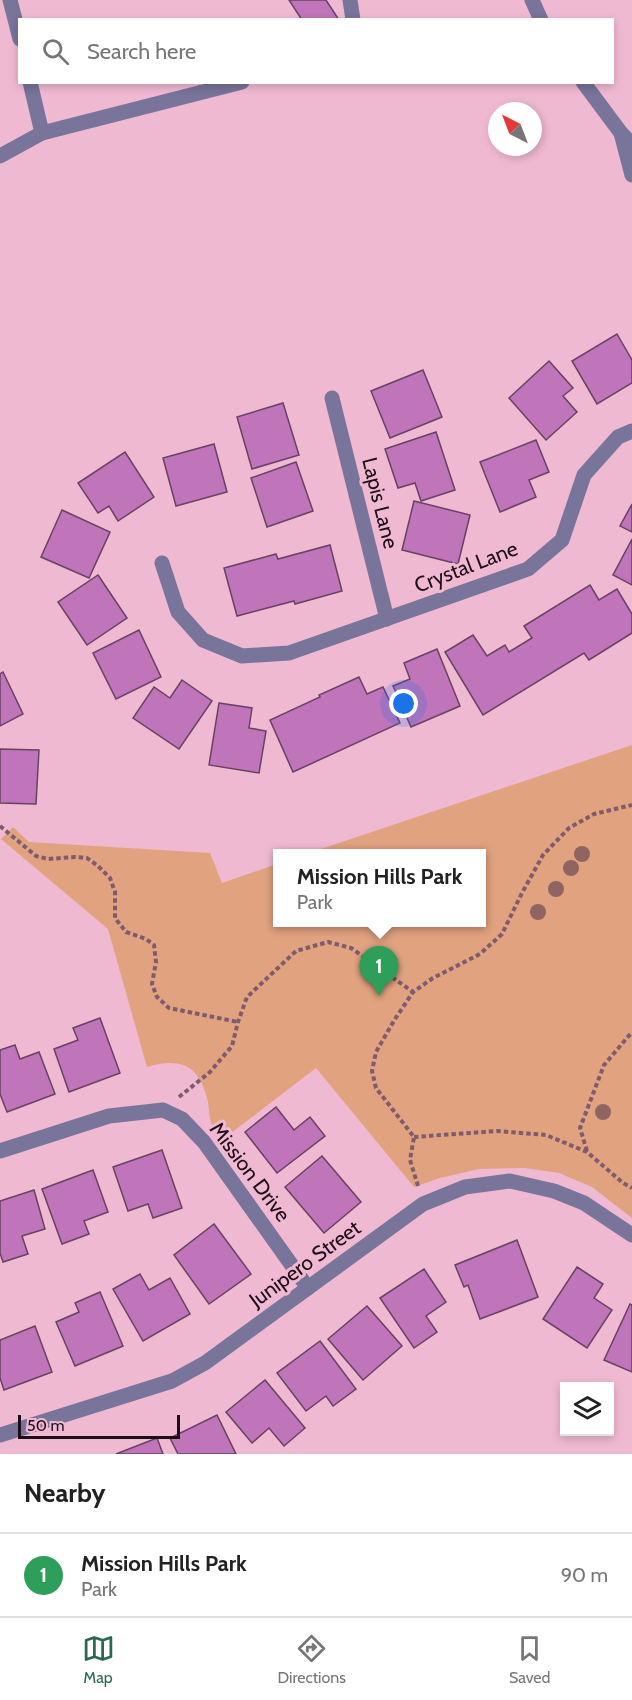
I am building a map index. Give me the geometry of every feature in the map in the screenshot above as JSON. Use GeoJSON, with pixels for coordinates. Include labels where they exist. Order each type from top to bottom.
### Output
{"type":"FeatureCollection","features":[{"type":"Feature","properties":{"kind":"street"},"geometry":{"type":"LineString","coordinates":[[10,0],[18,31]]}},
{"type":"Feature","properties":{"kind":"street"},"geometry":{"type":"LineString","coordinates":[[350,0],[353,18]]}},
{"type":"Feature","properties":{"kind":"street"},"geometry":{"type":"LineString","coordinates":[[532,0],[540,18]]}},
{"type":"Feature","properties":{"kind":"street"},"geometry":{"type":"LineString","coordinates":[[30,84],[42,133]]}},
{"type":"Feature","properties":{"kind":"street"},"geometry":{"type":"LineString","coordinates":[[0,156],[42,133],[234,84]]}},
{"type":"Feature","properties":{"kind":"street"},"geometry":{"type":"LineString","coordinates":[[585,84],[628,134],[632,175]]}},
{"type":"Feature","properties":{"kind":"street","name":"Lapis Lane"},"geometry":{"type":"LineString","coordinates":[[332,398],[387,619]]}},
{"type":"Feature","properties":{"kind":"street","name":"Crystal Lane"},"geometry":{"type":"LineString","coordinates":[[162,563],[178,612],[202,640],[243,656],[289,653],[528,568],[562,540],[584,475],[618,437],[632,431]]}},
{"type":"Feature","properties":{"kind":"street"},"geometry":{"type":"LineString","coordinates":[[0,1151],[110,1116],[163,1110]]}},
{"type":"Feature","properties":{"kind":"street","name":"Mission Drive"},"geometry":{"type":"LineString","coordinates":[[163,1110],[182,1119],[204,1142],[308,1288]]}},
{"type":"Feature","properties":{"kind":"street","name":"Junipero Street"},"geometry":{"type":"LineString","coordinates":[[0,1435],[172,1381],[205,1363],[423,1204],[465,1187],[510,1181],[554,1191],[584,1203],[632,1235]]}},
{"type":"Feature","properties":{"kind":"path"},"geometry":{"type":"LineString","coordinates":[[423,1204],[410,1160],[414,1137],[376,1089],[372,1071],[376,1052],[413,992],[433,978],[480,954],[502,934],[543,855],[569,828],[594,814],[632,805]]}},
{"type":"Feature","properties":{"kind":"path"},"geometry":{"type":"LineString","coordinates":[[0,826],[36,856],[48,859],[87,858],[110,878],[115,892],[115,918],[126,932],[146,939],[154,945],[156,962],[152,984],[157,997],[169,1008],[238,1022]]}},
{"type":"Feature","properties":{"kind":"path"},"geometry":{"type":"LineString","coordinates":[[163,1110],[210,1072],[225,1055],[232,1046],[247,997],[296,951],[328,942],[351,948],[413,992]]}},
{"type":"Feature","properties":{"kind":"path"},"geometry":{"type":"LineString","coordinates":[[587,1152],[580,1128],[604,1065],[632,1032]]}},
{"type":"Feature","properties":{"kind":"path"},"geometry":{"type":"LineString","coordinates":[[414,1137],[497,1131],[546,1135],[587,1152],[632,1188]]}},
{"type":"Feature","properties":{"kind":"shaded area"},"geometry":{"type":"Polygon","coordinates":[[[632,745],[632,1218],[592,1187],[559,1173],[525,1168],[479,1169],[414,1187],[316,1068],[222,1140],[212,1125],[204,1089],[194,1072],[179,1064],[170,1063],[147,1067],[108,929],[1,839],[13,827],[29,842],[210,853],[222,883],[273,865],[273,927],[486,927],[486,849],[321,849],[632,745]]]}},
{"type":"Feature","properties":{"kind":"building"},"geometry":{"type":"Polygon","coordinates":[[[289,0],[326,0],[338,18],[301,18],[289,0]]]}},
{"type":"Feature","properties":{"kind":"building"},"geometry":{"type":"Polygon","coordinates":[[[617,334],[632,360],[632,383],[597,404],[572,361],[617,334]]]}},
{"type":"Feature","properties":{"kind":"building"},"geometry":{"type":"Polygon","coordinates":[[[549,361],[573,388],[563,396],[577,412],[546,440],[509,398],[549,361]]]}},
{"type":"Feature","properties":{"kind":"building"},"geometry":{"type":"Polygon","coordinates":[[[423,370],[442,417],[390,438],[371,391],[423,370]]]}},
{"type":"Feature","properties":{"kind":"building"},"geometry":{"type":"Polygon","coordinates":[[[283,403],[299,455],[252,469],[237,417],[283,403]]]}},
{"type":"Feature","properties":{"kind":"building"},"geometry":{"type":"Polygon","coordinates":[[[436,432],[455,490],[421,501],[415,483],[398,488],[385,449],[436,432]]]}},
{"type":"Feature","properties":{"kind":"building"},"geometry":{"type":"Polygon","coordinates":[[[536,440],[549,472],[529,480],[536,497],[500,512],[480,462],[536,440]]]}},
{"type":"Feature","properties":{"kind":"building"},"geometry":{"type":"Polygon","coordinates":[[[214,444],[227,492],[176,506],[163,458],[214,444]]]}},
{"type":"Feature","properties":{"kind":"building"},"geometry":{"type":"Polygon","coordinates":[[[125,452],[154,497],[118,521],[109,506],[98,513],[78,483],[125,452]]]}},
{"type":"Feature","properties":{"kind":"building"},"geometry":{"type":"Polygon","coordinates":[[[296,462],[313,511],[267,527],[251,478],[296,462]]]}},
{"type":"Feature","properties":{"kind":"building"},"geometry":{"type":"Polygon","coordinates":[[[414,501],[470,515],[458,564],[402,550],[414,501]]]}},
{"type":"Feature","properties":{"kind":"building"},"geometry":{"type":"Polygon","coordinates":[[[632,504],[632,532],[620,526],[632,504]]]}},
{"type":"Feature","properties":{"kind":"building"},"geometry":{"type":"Polygon","coordinates":[[[62,510],[110,532],[89,578],[41,557],[62,510]]]}},
{"type":"Feature","properties":{"kind":"building"},"geometry":{"type":"Polygon","coordinates":[[[632,539],[632,585],[613,575],[632,539]]]}},
{"type":"Feature","properties":{"kind":"building"},"geometry":{"type":"Polygon","coordinates":[[[330,545],[342,591],[237,616],[224,568],[276,554],[278,559],[330,545]]]}},
{"type":"Feature","properties":{"kind":"building"},"geometry":{"type":"Polygon","coordinates":[[[98,575],[127,618],[87,645],[58,602],[98,575]]]}},
{"type":"Feature","properties":{"kind":"building"},"geometry":{"type":"Polygon","coordinates":[[[590,585],[599,600],[617,589],[632,614],[632,633],[589,660],[584,653],[483,715],[445,652],[473,635],[487,656],[505,645],[509,652],[532,638],[524,626],[590,585]]]}},
{"type":"Feature","properties":{"kind":"building"},"geometry":{"type":"Polygon","coordinates":[[[139,630],[161,677],[116,699],[93,653],[139,630]]]}},
{"type":"Feature","properties":{"kind":"building"},"geometry":{"type":"Polygon","coordinates":[[[437,649],[460,706],[411,727],[393,686],[410,679],[404,663],[437,649]]]}},
{"type":"Feature","properties":{"kind":"building"},"geometry":{"type":"Polygon","coordinates":[[[3,672],[23,714],[0,726],[0,674],[3,672]]]}},
{"type":"Feature","properties":{"kind":"building"},"geometry":{"type":"Polygon","coordinates":[[[359,677],[367,694],[383,687],[400,723],[293,772],[270,720],[359,677]]]}},
{"type":"Feature","properties":{"kind":"building"},"geometry":{"type":"Polygon","coordinates":[[[182,680],[212,701],[179,749],[133,718],[154,687],[170,698],[182,680]]]}},
{"type":"Feature","properties":{"kind":"building"},"geometry":{"type":"Polygon","coordinates":[[[219,703],[252,708],[249,728],[266,731],[259,773],[209,765],[219,703]]]}},
{"type":"Feature","properties":{"kind":"building"},"geometry":{"type":"Polygon","coordinates":[[[0,749],[39,750],[36,804],[0,803],[0,749]]]}},
{"type":"Feature","properties":{"kind":"building"},"geometry":{"type":"Polygon","coordinates":[[[100,1018],[120,1073],[69,1092],[54,1049],[78,1040],[73,1028],[100,1018]]]}},
{"type":"Feature","properties":{"kind":"building"},"geometry":{"type":"Polygon","coordinates":[[[15,1045],[20,1059],[39,1052],[55,1094],[7,1112],[0,1094],[0,1050],[15,1045]]]}},
{"type":"Feature","properties":{"kind":"building"},"geometry":{"type":"Polygon","coordinates":[[[276,1107],[294,1130],[310,1117],[325,1136],[277,1173],[245,1132],[276,1107]]]}},
{"type":"Feature","properties":{"kind":"building"},"geometry":{"type":"Polygon","coordinates":[[[162,1150],[182,1208],[153,1218],[148,1204],[128,1211],[113,1167],[162,1150]]]}},
{"type":"Feature","properties":{"kind":"building"},"geometry":{"type":"Polygon","coordinates":[[[322,1156],[361,1202],[324,1233],[285,1187],[322,1156]]]}},
{"type":"Feature","properties":{"kind":"building"},"geometry":{"type":"Polygon","coordinates":[[[93,1170],[108,1212],[84,1221],[89,1234],[62,1244],[42,1189],[93,1170]]]}},
{"type":"Feature","properties":{"kind":"building"},"geometry":{"type":"Polygon","coordinates":[[[34,1190],[45,1229],[22,1236],[28,1254],[3,1262],[0,1253],[0,1201],[34,1190]]]}},
{"type":"Feature","properties":{"kind":"building"},"geometry":{"type":"Polygon","coordinates":[[[214,1224],[251,1274],[209,1304],[174,1255],[214,1224]]]}},
{"type":"Feature","properties":{"kind":"building"},"geometry":{"type":"Polygon","coordinates":[[[517,1240],[538,1297],[480,1319],[468,1285],[464,1287],[455,1265],[517,1240]]]}},
{"type":"Feature","properties":{"kind":"building"},"geometry":{"type":"Polygon","coordinates":[[[577,1267],[603,1284],[594,1298],[612,1310],[587,1348],[543,1319],[577,1267]]]}},
{"type":"Feature","properties":{"kind":"building"},"geometry":{"type":"Polygon","coordinates":[[[424,1269],[446,1302],[426,1316],[437,1332],[414,1348],[380,1298],[424,1269]]]}},
{"type":"Feature","properties":{"kind":"building"},"geometry":{"type":"Polygon","coordinates":[[[140,1274],[149,1290],[170,1278],[190,1314],[143,1341],[113,1289],[140,1274]]]}},
{"type":"Feature","properties":{"kind":"building"},"geometry":{"type":"Polygon","coordinates":[[[100,1292],[123,1346],[75,1366],[56,1322],[79,1312],[75,1303],[100,1292]]]}},
{"type":"Feature","properties":{"kind":"building"},"geometry":{"type":"Polygon","coordinates":[[[630,1304],[632,1305],[632,1372],[604,1360],[630,1304]]]}},
{"type":"Feature","properties":{"kind":"building"},"geometry":{"type":"Polygon","coordinates":[[[367,1306],[402,1346],[363,1380],[328,1339],[367,1306]]]}},
{"type":"Feature","properties":{"kind":"building"},"geometry":{"type":"Polygon","coordinates":[[[35,1326],[52,1372],[4,1390],[0,1378],[0,1340],[35,1326]]]}},
{"type":"Feature","properties":{"kind":"building"},"geometry":{"type":"Polygon","coordinates":[[[320,1341],[356,1389],[333,1406],[326,1396],[306,1411],[277,1373],[320,1341]]]}},
{"type":"Feature","properties":{"kind":"building"},"geometry":{"type":"Polygon","coordinates":[[[265,1380],[305,1428],[284,1446],[269,1428],[252,1443],[226,1412],[265,1380]]]}},
{"type":"Feature","properties":{"kind":"building"},"geometry":{"type":"Polygon","coordinates":[[[217,1415],[236,1454],[178,1454],[170,1438],[217,1415]]]}},
{"type":"Feature","properties":{"kind":"building"},"geometry":{"type":"Polygon","coordinates":[[[157,1438],[163,1454],[116,1454],[157,1438]]]}},
{"type":"Feature","properties":{"kind":"place","name":"Mission Hills Park"},"geometry":{"type":"Point","coordinates":[379,996]}}]}
